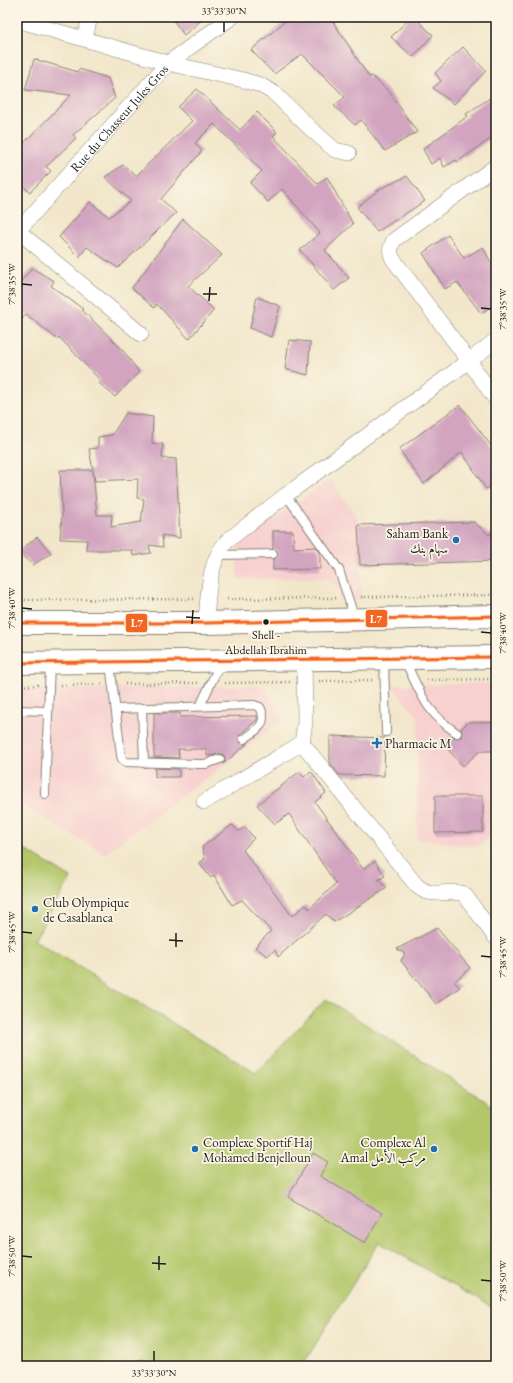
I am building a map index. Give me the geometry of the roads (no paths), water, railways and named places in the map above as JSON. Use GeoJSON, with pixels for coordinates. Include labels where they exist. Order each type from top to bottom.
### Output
{"type":"FeatureCollection","features":[{"type":"Feature","properties":{"kind":"main road"},"geometry":{"type":"LineString","coordinates":[[17,623],[206,623],[496,616]]}},
{"type":"Feature","properties":{"kind":"main road"},"geometry":{"type":"LineString","coordinates":[[17,663],[496,657]]}},
{"type":"Feature","properties":{"kind":"street"},"geometry":{"type":"LineString","coordinates":[[84,38],[90,17]]}},
{"type":"Feature","properties":{"kind":"street","name":"Rue du Chasseur Jules Gros"},"geometry":{"type":"LineString","coordinates":[[18,231],[168,63],[232,17]]}},
{"type":"Feature","properties":{"kind":"street"},"geometry":{"type":"LineString","coordinates":[[17,20],[168,63],[260,85],[274,94],[311,130],[335,150],[349,153]]}},
{"type":"Feature","properties":{"kind":"street"},"geometry":{"type":"LineString","coordinates":[[496,166],[394,240],[390,247],[392,260],[469,361],[496,400]]}},
{"type":"Feature","properties":{"kind":"street"},"geometry":{"type":"LineString","coordinates":[[18,231],[141,334]]}},
{"type":"Feature","properties":{"kind":"street"},"geometry":{"type":"LineString","coordinates":[[206,623],[211,578],[217,555],[221,547],[227,541],[286,495],[496,340]]}},
{"type":"Feature","properties":{"kind":"street"},"geometry":{"type":"LineString","coordinates":[[304,660],[305,722],[302,743],[417,886],[430,893],[458,892],[464,894],[496,938]]}},
{"type":"Feature","properties":{"kind":"street"},"geometry":{"type":"LineString","coordinates":[[204,802],[302,743]]}},
{"type":"Feature","properties":{"kind":"lane"},"geometry":{"type":"LineString","coordinates":[[286,495],[323,553],[339,570],[356,619]]}},
{"type":"Feature","properties":{"kind":"lane"},"geometry":{"type":"LineString","coordinates":[[217,555],[273,554]]}},
{"type":"Feature","properties":{"kind":"lane"},"geometry":{"type":"LineString","coordinates":[[386,732],[385,680],[394,658],[414,680],[429,709],[438,719],[457,733]]}},
{"type":"Feature","properties":{"kind":"lane"},"geometry":{"type":"LineString","coordinates":[[200,706],[221,661]]}},
{"type":"Feature","properties":{"kind":"lane"},"geometry":{"type":"LineString","coordinates":[[110,662],[122,759],[125,762],[206,764],[220,759]]}},
{"type":"Feature","properties":{"kind":"lane"},"geometry":{"type":"LineString","coordinates":[[45,794],[50,663]]}},
{"type":"Feature","properties":{"kind":"lane"},"geometry":{"type":"LineString","coordinates":[[116,709],[248,704],[260,707],[264,719],[261,726],[244,740]]}},
{"type":"Feature","properties":{"kind":"lane"},"geometry":{"type":"LineString","coordinates":[[142,708],[144,763]]}},
{"type":"Feature","properties":{"kind":"lane"},"geometry":{"type":"LineString","coordinates":[[17,710],[48,711]]}},
{"type":"Feature","properties":{"kind":"place","name":"Saham Bank سهام بنك"},"geometry":{"type":"Point","coordinates":[456,540]}},
{"type":"Feature","properties":{"kind":"place","name":"Shell - Abdellah Ibrahim"},"geometry":{"type":"Point","coordinates":[266,622]}},
{"type":"Feature","properties":{"kind":"place","name":"Pharmacie M"},"geometry":{"type":"Point","coordinates":[377,743]}},
{"type":"Feature","properties":{"kind":"place","name":"Club Olympique de Casablanca"},"geometry":{"type":"Point","coordinates":[35,909]}},
{"type":"Feature","properties":{"kind":"place","name":"Complexe Sportif Haj Mohamed Benjelloun"},"geometry":{"type":"Point","coordinates":[195,1149]}},
{"type":"Feature","properties":{"kind":"place","name":"Complexe Al Amal مركب الأمل"},"geometry":{"type":"Point","coordinates":[434,1149]}}]}
